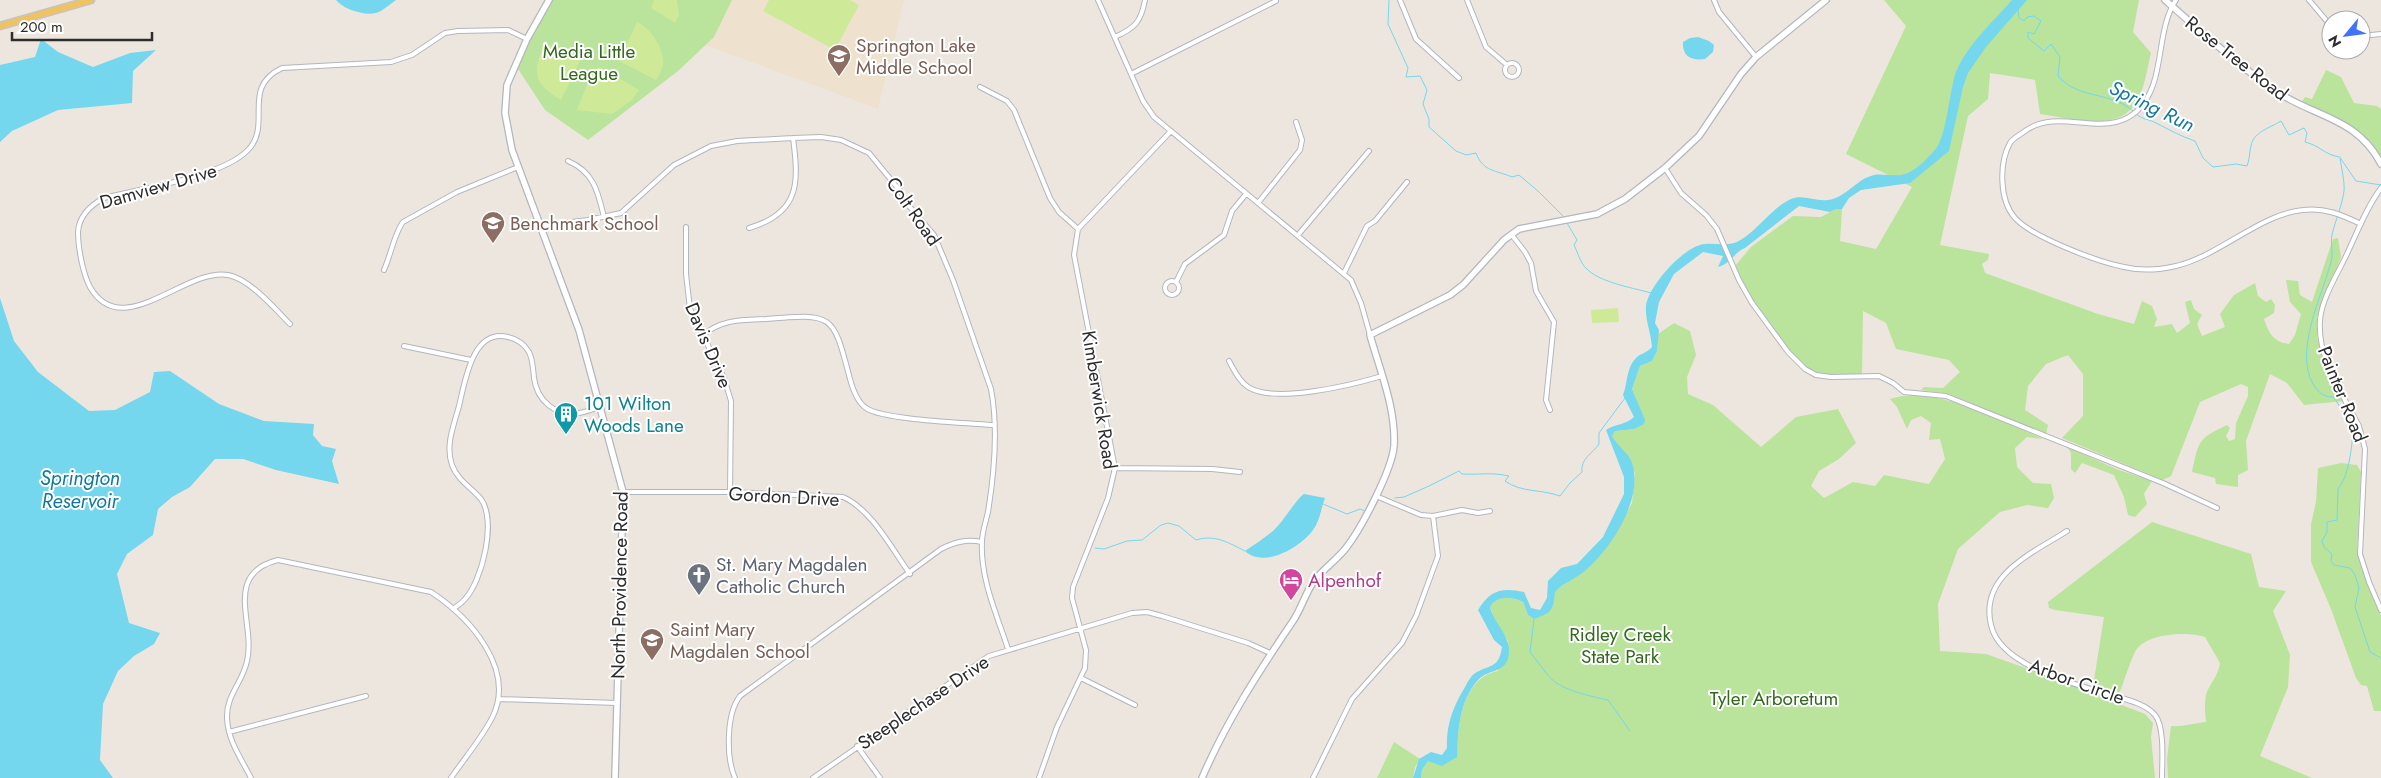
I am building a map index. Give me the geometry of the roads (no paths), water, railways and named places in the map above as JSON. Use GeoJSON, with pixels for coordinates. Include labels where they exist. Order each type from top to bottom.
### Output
{"type":"FeatureCollection","features":[{"type":"Feature","properties":{"kind":"main road"},"geometry":{"type":"LineString","coordinates":[[0,26],[91,0]]}},
{"type":"Feature","properties":{"kind":"street","name":"North Providence Road"},"geometry":{"type":"LineString","coordinates":[[549,0],[528,38],[508,85],[505,98],[507,129],[539,226],[579,330],[623,492],[615,778]]}},
{"type":"Feature","properties":{"kind":"street"},"geometry":{"type":"LineString","coordinates":[[1098,0],[1143,101],[1154,117],[1344,273],[1355,288],[1392,413],[1394,448],[1376,496],[1355,536],[1345,550],[1312,585],[1294,620],[1270,653],[1222,735],[1202,778]]}},
{"type":"Feature","properties":{"kind":"street"},"geometry":{"type":"LineString","coordinates":[[1115,37],[1130,30],[1139,20],[1145,0]]}},
{"type":"Feature","properties":{"kind":"street"},"geometry":{"type":"LineString","coordinates":[[1400,0],[1416,39],[1459,78]]}},
{"type":"Feature","properties":{"kind":"street"},"geometry":{"type":"LineString","coordinates":[[1466,0],[1486,47],[1507,66]]}},
{"type":"Feature","properties":{"kind":"street"},"geometry":{"type":"LineString","coordinates":[[1714,0],[1719,12],[1756,57]]}},
{"type":"Feature","properties":{"kind":"street"},"geometry":{"type":"LineString","coordinates":[[1370,335],[1450,295],[1463,285],[1511,234],[1527,226],[1596,214],[1625,199],[1665,168],[1700,136],[1741,74],[1756,57],[1826,0]]}},
{"type":"Feature","properties":{"kind":"street","name":"Rose Tree Road"},"geometry":{"type":"LineString","coordinates":[[2165,0],[2273,89],[2297,104],[2342,122],[2364,140],[2381,164]]}},
{"type":"Feature","properties":{"kind":"street"},"geometry":{"type":"LineString","coordinates":[[2176,0],[2162,34],[2158,64],[2152,86],[2146,100],[2136,112],[2122,120],[2104,125],[2052,120],[2032,126],[2011,141],[2002,164],[2003,190],[2014,217],[2033,233],[2123,267],[2146,270],[2183,264],[2278,217],[2302,210],[2324,210],[2361,224]]}},
{"type":"Feature","properties":{"kind":"street"},"geometry":{"type":"LineString","coordinates":[[2309,0],[2321,16]]}},
{"type":"Feature","properties":{"kind":"street"},"geometry":{"type":"LineString","coordinates":[[1131,74],[1276,1]]}},
{"type":"Feature","properties":{"kind":"street","name":"Damview Drive"},"geometry":{"type":"LineString","coordinates":[[290,324],[241,279],[228,275],[213,275],[195,280],[136,307],[110,305],[94,294],[87,281],[78,240],[78,230],[86,212],[91,205],[104,198],[213,172],[235,161],[250,149],[258,129],[259,92],[263,82],[272,73],[282,68],[397,61],[412,55],[435,38],[458,31],[508,30],[528,38]]}},
{"type":"Feature","properties":{"kind":"street"},"geometry":{"type":"LineString","coordinates":[[980,87],[1000,96],[1014,110],[1050,198],[1059,212],[1078,229],[1170,131]]}},
{"type":"Feature","properties":{"kind":"street"},"geometry":{"type":"LineString","coordinates":[[1258,203],[1300,150],[1302,140],[1296,122]]}},
{"type":"Feature","properties":{"kind":"street"},"geometry":{"type":"LineString","coordinates":[[749,228],[766,223],[776,216],[785,208],[792,196],[797,172],[793,138]]}},
{"type":"Feature","properties":{"kind":"street","name":"Colt Road"},"geometry":{"type":"LineString","coordinates":[[539,226],[621,213],[674,165],[712,146],[737,141],[821,138],[841,140],[870,153],[901,192],[909,206],[934,235],[946,262],[991,389],[994,405],[994,425],[988,510],[982,542],[984,572],[1008,649]]}},
{"type":"Feature","properties":{"kind":"street"},"geometry":{"type":"LineString","coordinates":[[1298,235],[1369,151]]}},
{"type":"Feature","properties":{"kind":"street"},"geometry":{"type":"LineString","coordinates":[[568,161],[578,165],[589,174],[596,184],[604,217]]}},
{"type":"Feature","properties":{"kind":"street"},"geometry":{"type":"LineString","coordinates":[[384,270],[396,238],[397,229],[403,222],[457,192],[518,167]]}},
{"type":"Feature","properties":{"kind":"street"},"geometry":{"type":"LineString","coordinates":[[1665,168],[1681,193],[1706,215],[1724,242],[1738,280],[1766,325],[1805,369],[1816,375],[1879,376],[1893,383],[1904,392],[1946,396],[2163,483],[2217,508]]}},
{"type":"Feature","properties":{"kind":"street"},"geometry":{"type":"LineString","coordinates":[[1344,273],[1368,226],[1376,222],[1407,182]]}},
{"type":"Feature","properties":{"kind":"street","name":"Painter Road"},"geometry":{"type":"LineString","coordinates":[[2381,188],[2361,224],[2326,299],[2320,318],[2320,336],[2323,353],[2359,426],[2365,449],[2360,554],[2381,610]]}},
{"type":"Feature","properties":{"kind":"street"},"geometry":{"type":"LineString","coordinates":[[1176,282],[1185,264],[1224,235],[1232,211],[1246,194]]}},
{"type":"Feature","properties":{"kind":"street","name":"Davis Drive"},"geometry":{"type":"LineString","coordinates":[[686,227],[690,309],[724,378],[731,401],[730,492]]}},
{"type":"Feature","properties":{"kind":"street","name":"Kimberwick Road"},"geometry":{"type":"LineString","coordinates":[[1039,778],[1056,730],[1081,678],[1086,659],[1072,598],[1074,587],[1108,498],[1114,468],[1074,254],[1078,229]]}},
{"type":"Feature","properties":{"kind":"street"},"geometry":{"type":"LineString","coordinates":[[1511,234],[1531,263],[1536,292],[1554,322],[1546,400],[1550,410]]}},
{"type":"Feature","properties":{"kind":"street"},"geometry":{"type":"LineString","coordinates":[[702,336],[711,328],[726,322],[807,315],[822,318],[837,332],[857,398],[864,407],[872,412],[882,415],[994,425]]}},
{"type":"Feature","properties":{"kind":"street"},"geometry":{"type":"LineString","coordinates":[[453,609],[465,599],[482,569],[488,518],[481,499],[456,474],[449,449],[470,360],[480,345],[491,338],[504,336],[515,339],[530,353],[537,391],[542,400],[553,409],[564,413],[579,414],[601,406]]}},
{"type":"Feature","properties":{"kind":"street"},"geometry":{"type":"LineString","coordinates":[[404,346],[470,360]]}},
{"type":"Feature","properties":{"kind":"street"},"geometry":{"type":"LineString","coordinates":[[1230,362],[1237,375],[1248,386],[1261,392],[1278,394],[1354,384],[1382,376]]}},
{"type":"Feature","properties":{"kind":"street"},"geometry":{"type":"LineString","coordinates":[[1114,468],[1212,469],[1240,472]]}},
{"type":"Feature","properties":{"kind":"street","name":"Gordon Drive"},"geometry":{"type":"LineString","coordinates":[[623,492],[730,492],[833,495],[848,499],[866,513],[910,574]]}},
{"type":"Feature","properties":{"kind":"street"},"geometry":{"type":"LineString","coordinates":[[1376,496],[1421,515],[1433,516],[1462,510],[1478,514],[1490,512]]}},
{"type":"Feature","properties":{"kind":"street"},"geometry":{"type":"LineString","coordinates":[[1313,778],[1352,699],[1402,643],[1416,616],[1438,556],[1433,516]]}},
{"type":"Feature","properties":{"kind":"street","name":"Arbor Circle"},"geometry":{"type":"LineString","coordinates":[[2068,531],[2003,574],[1989,600],[1988,611],[1991,628],[2011,656],[2062,679],[2135,702],[2151,711],[2159,720],[2161,731],[2162,778]]}},
{"type":"Feature","properties":{"kind":"street"},"geometry":{"type":"LineString","coordinates":[[735,778],[730,759],[730,718],[735,703],[740,696],[910,574],[941,549],[968,540],[982,542]]}},
{"type":"Feature","properties":{"kind":"street"},"geometry":{"type":"LineString","coordinates":[[251,778],[229,732],[227,707],[248,661],[244,602],[246,590],[251,577],[258,568],[278,560],[431,592],[453,609],[489,651],[498,683],[498,699],[492,718],[451,778]]}},
{"type":"Feature","properties":{"kind":"street","name":"Steeplechase Drive"},"geometry":{"type":"LineString","coordinates":[[812,778],[989,656],[1132,613],[1147,612],[1248,643],[1270,653]]}},
{"type":"Feature","properties":{"kind":"street"},"geometry":{"type":"LineString","coordinates":[[1081,678],[1135,705]]}},
{"type":"Feature","properties":{"kind":"street"},"geometry":{"type":"LineString","coordinates":[[229,732],[366,696]]}},
{"type":"Feature","properties":{"kind":"street"},"geometry":{"type":"LineString","coordinates":[[498,699],[617,704]]}},
{"type":"Feature","properties":{"kind":"street"},"geometry":{"type":"LineString","coordinates":[[857,746],[880,778]]}},
{"type":"Feature","properties":{"kind":"water"},"geometry":{"type":"Polygon","coordinates":[[[336,0],[396,0],[381,11],[371,14],[349,9],[336,0]]]}},
{"type":"Feature","properties":{"kind":"water"},"geometry":{"type":"Polygon","coordinates":[[[2012,0],[2027,0],[1986,47],[1968,73],[1963,87],[1949,151],[1910,183],[1861,190],[1849,198],[1842,209],[1830,212],[1799,206],[1722,265],[1718,267],[1723,256],[1703,252],[1674,274],[1659,302],[1655,323],[1659,330],[1657,351],[1652,361],[1640,366],[1632,389],[1645,420],[1644,424],[1634,429],[1615,431],[1612,436],[1630,459],[1634,477],[1633,492],[1623,522],[1596,561],[1555,592],[1551,610],[1545,614],[1534,619],[1528,615],[1523,602],[1514,599],[1505,598],[1493,603],[1490,607],[1492,613],[1509,646],[1508,659],[1502,667],[1482,676],[1467,697],[1459,727],[1457,757],[1442,766],[1428,761],[1422,770],[1421,778],[1413,778],[1419,759],[1431,752],[1442,755],[1447,748],[1451,716],[1470,678],[1479,671],[1496,663],[1501,654],[1502,647],[1494,640],[1478,610],[1483,603],[1492,594],[1509,590],[1524,592],[1531,608],[1540,610],[1547,598],[1548,581],[1561,568],[1577,564],[1603,537],[1624,494],[1624,477],[1606,430],[1628,422],[1634,417],[1623,395],[1633,362],[1638,356],[1652,347],[1646,306],[1648,298],[1659,280],[1675,261],[1692,248],[1704,244],[1730,244],[1741,240],[1783,203],[1791,199],[1800,197],[1823,200],[1834,199],[1868,177],[1904,174],[1919,166],[1932,154],[1942,136],[1956,72],[1961,62],[1974,43],[2012,0]]]}},
{"type":"Feature","properties":{"kind":"water"},"geometry":{"type":"Polygon","coordinates":[[[1698,37],[1714,45],[1713,52],[1705,59],[1689,57],[1684,51],[1683,42],[1690,38],[1698,37]]]}},
{"type":"Feature","properties":{"kind":"water"},"geometry":{"type":"Polygon","coordinates":[[[41,39],[58,52],[93,67],[130,53],[156,50],[133,71],[132,103],[58,110],[12,131],[0,142],[0,65],[35,57],[41,39]]]}},
{"type":"Feature","properties":{"kind":"water","name":"Springton Reservoir"},"geometry":{"type":"Polygon","coordinates":[[[0,298],[14,341],[38,372],[89,411],[115,410],[150,392],[154,372],[170,371],[219,404],[264,421],[314,424],[313,435],[322,446],[336,449],[332,461],[339,484],[276,470],[243,459],[215,459],[190,487],[172,497],[158,509],[153,535],[127,554],[117,574],[129,623],[160,633],[154,644],[134,656],[118,671],[103,704],[100,760],[113,778],[0,778],[0,298]]]}},
{"type":"Feature","properties":{"kind":"water"},"geometry":{"type":"Polygon","coordinates":[[[1304,494],[1325,498],[1317,523],[1307,537],[1291,549],[1272,557],[1262,558],[1253,556],[1245,551],[1274,530],[1304,494]]]}},
{"type":"Feature","properties":{"kind":"waterway"},"geometry":{"type":"LineString","coordinates":[[1389,0],[1388,24],[1408,68],[1406,77],[1420,76],[1427,90],[1423,104],[1429,119],[1429,127],[1456,151],[1466,155],[1476,153],[1482,164],[1491,170],[1512,177],[1519,175],[1564,217]]}},
{"type":"Feature","properties":{"kind":"waterway","name":"Spring Run"},"geometry":{"type":"LineString","coordinates":[[2018,9],[2019,18],[2024,21],[2027,17],[2034,16],[2041,21],[2034,34],[2028,32],[2028,38],[2044,51],[2051,44],[2060,57],[2058,76],[2066,84],[2075,89],[2115,100],[2133,111]]}},
{"type":"Feature","properties":{"kind":"waterway","name":"Spring Run"},"geometry":{"type":"LineString","coordinates":[[2136,114],[2195,141],[2203,158],[2213,167],[2236,164],[2247,166],[2252,141],[2255,137],[2281,121],[2289,135],[2304,128],[2307,133],[2305,142],[2339,157]]}},
{"type":"Feature","properties":{"kind":"waterway"},"geometry":{"type":"LineString","coordinates":[[2340,157],[2344,191],[2332,235],[2332,259],[2316,307],[2308,339],[2308,370],[2317,390],[2322,394],[2334,397],[2353,430],[2351,453],[2345,477],[2338,489],[2337,520],[2327,522],[2327,532],[2322,541],[2324,547],[2332,554],[2331,561],[2334,565],[2350,568],[2355,575],[2359,588],[2355,607],[2370,652],[2381,658]]}},
{"type":"Feature","properties":{"kind":"waterway","name":"Spring Run"},"geometry":{"type":"LineString","coordinates":[[2341,159],[2356,181],[2381,185]]}},
{"type":"Feature","properties":{"kind":"waterway"},"geometry":{"type":"LineString","coordinates":[[1567,223],[1577,240],[1574,245],[1580,259],[1587,269],[1613,283],[1651,293]]}},
{"type":"Feature","properties":{"kind":"waterway"},"geometry":{"type":"LineString","coordinates":[[1395,498],[1404,497],[1459,471],[1462,474],[1509,476],[1505,481],[1511,485],[1560,496],[1582,472],[1583,463],[1599,444],[1599,433],[1625,398]]}},
{"type":"Feature","properties":{"kind":"waterway"},"geometry":{"type":"LineString","coordinates":[[1323,504],[1347,514],[1360,509],[1365,511]]}},
{"type":"Feature","properties":{"kind":"waterway"},"geometry":{"type":"LineString","coordinates":[[1095,548],[1104,549],[1127,541],[1142,540],[1161,525],[1168,523],[1179,526],[1196,540],[1203,538],[1216,539],[1245,551]]}},
{"type":"Feature","properties":{"kind":"waterway"},"geometry":{"type":"LineString","coordinates":[[1534,619],[1530,652],[1552,680],[1566,688],[1608,700],[1630,731]]}},
{"type":"Feature","properties":{"kind":"place","name":"Springton Lake Middle School"},"geometry":{"type":"Point","coordinates":[839,77]}},
{"type":"Feature","properties":{"kind":"place","name":"Benchmark School"},"geometry":{"type":"Point","coordinates":[493,244]}},
{"type":"Feature","properties":{"kind":"place","name":"101 Wilton Woods Lane"},"geometry":{"type":"Point","coordinates":[566,435]}},
{"type":"Feature","properties":{"kind":"place","name":"St. Mary Magdalen Catholic Church"},"geometry":{"type":"Point","coordinates":[699,596]}},
{"type":"Feature","properties":{"kind":"place","name":"Alpenhof"},"geometry":{"type":"Point","coordinates":[1291,601]}},
{"type":"Feature","properties":{"kind":"place","name":"Saint Mary Magdalen School"},"geometry":{"type":"Point","coordinates":[652,661]}},
{"type":"Feature","properties":{"kind":"park label","name":"Media Little League"},"geometry":{"type":"Point","coordinates":[589,62]}},
{"type":"Feature","properties":{"kind":"park label","name":"Ridley Creek State Park"},"geometry":{"type":"Point","coordinates":[1620,645]}},
{"type":"Feature","properties":{"kind":"park label","name":"Tyler Arboretum"},"geometry":{"type":"Point","coordinates":[1774,698]}}]}
